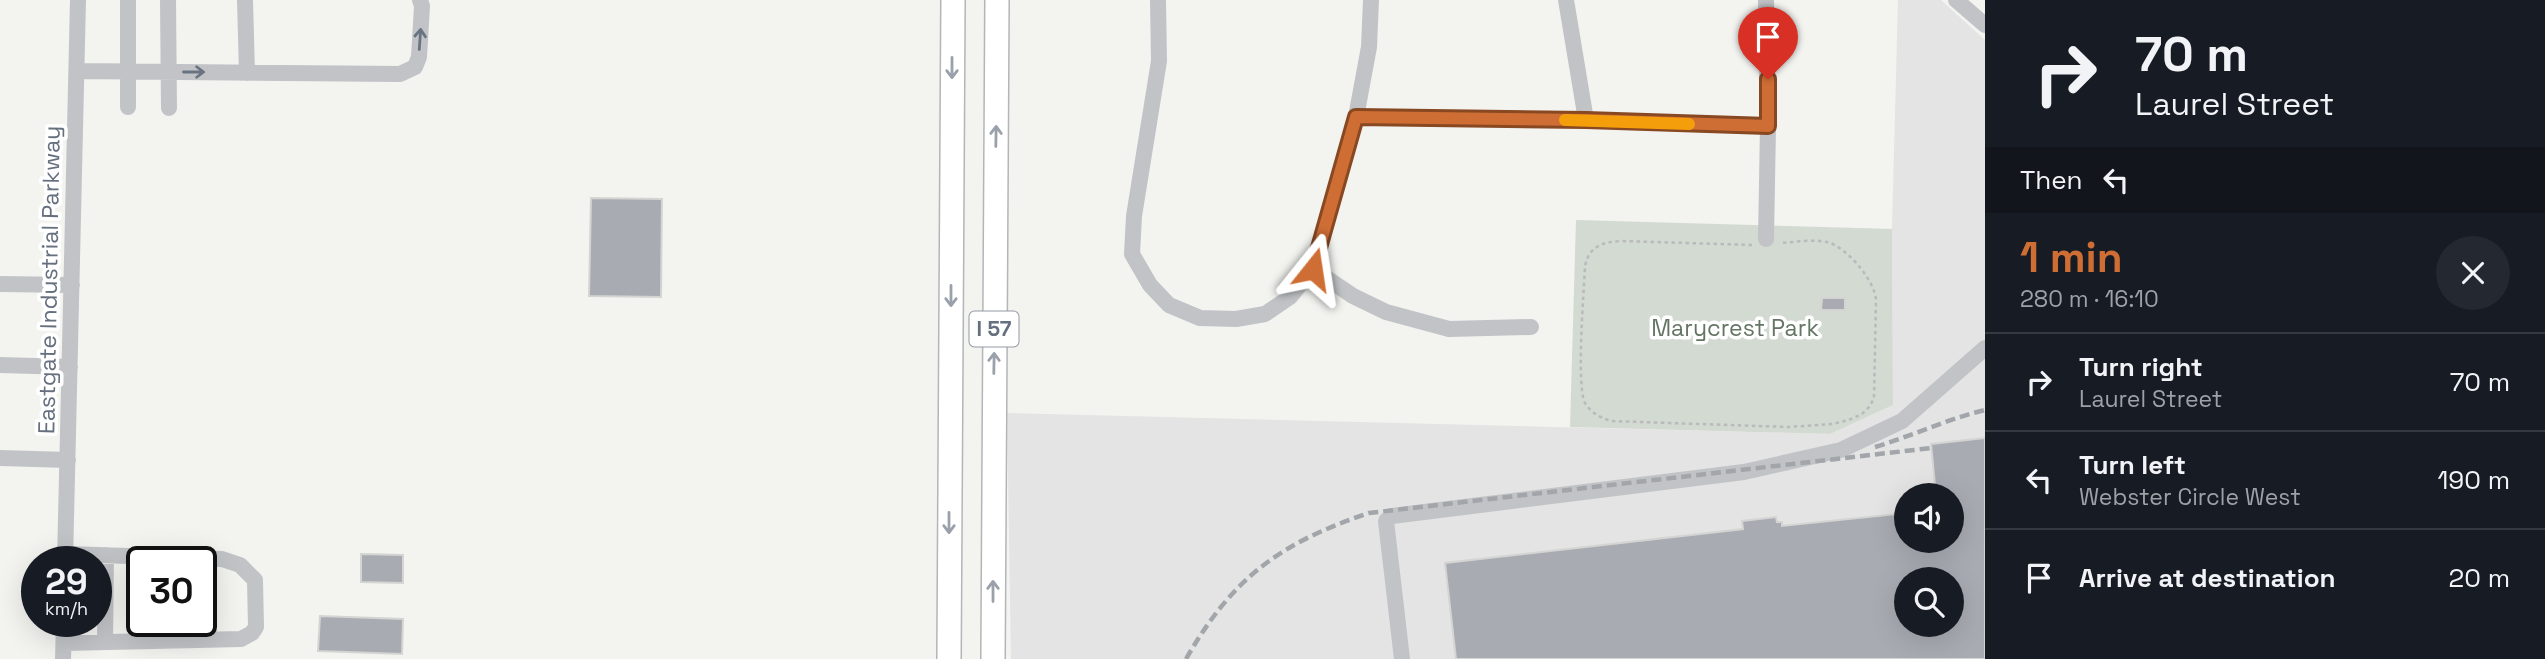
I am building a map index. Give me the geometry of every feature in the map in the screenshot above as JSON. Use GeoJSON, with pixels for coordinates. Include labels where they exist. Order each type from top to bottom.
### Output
{"type":"FeatureCollection","features":[{"type":"Feature","properties":{"kind":"highway","name":"I 57"},"geometry":{"type":"LineString","coordinates":[[949,659],[953,0]]}},
{"type":"Feature","properties":{"kind":"highway","name":"I 57"},"geometry":{"type":"LineString","coordinates":[[993,659],[997,0]]}},
{"type":"Feature","properties":{"kind":"street","name":"Eastgate Industrial Parkway"},"geometry":{"type":"LineString","coordinates":[[66,546],[78,0]]}},
{"type":"Feature","properties":{"kind":"street"},"geometry":{"type":"LineString","coordinates":[[128,0],[128,107]]}},
{"type":"Feature","properties":{"kind":"street"},"geometry":{"type":"LineString","coordinates":[[168,0],[169,108]]}},
{"type":"Feature","properties":{"kind":"street"},"geometry":{"type":"LineString","coordinates":[[245,0],[247,73]]}},
{"type":"Feature","properties":{"kind":"street"},"geometry":{"type":"LineString","coordinates":[[77,71],[400,74],[415,67],[419,57],[422,6],[420,0]]}},
{"type":"Feature","properties":{"kind":"street"},"geometry":{"type":"LineString","coordinates":[[1158,0],[1159,61],[1134,216],[1132,254],[1150,285],[1169,305],[1200,317],[1236,319],[1265,314],[1290,297],[1313,269],[1356,117],[1369,47],[1371,0]]}},
{"type":"Feature","properties":{"kind":"street"},"geometry":{"type":"LineString","coordinates":[[1566,0],[1586,120]]}},
{"type":"Feature","properties":{"kind":"street"},"geometry":{"type":"LineString","coordinates":[[1766,0],[1766,242]]}},
{"type":"Feature","properties":{"kind":"street"},"geometry":{"type":"LineString","coordinates":[[1956,0],[1985,25]]}},
{"type":"Feature","properties":{"kind":"street"},"geometry":{"type":"LineString","coordinates":[[1356,117],[1768,126]]}},
{"type":"Feature","properties":{"kind":"street"},"geometry":{"type":"LineString","coordinates":[[1313,269],[1353,296],[1387,312],[1449,329],[1531,327]]}},
{"type":"Feature","properties":{"kind":"street"},"geometry":{"type":"LineString","coordinates":[[0,284],[72,285]]}},
{"type":"Feature","properties":{"kind":"street"},"geometry":{"type":"LineString","coordinates":[[1402,659],[1386,521],[1392,516],[1744,472],[1841,450],[1902,421],[1985,348]]}},
{"type":"Feature","properties":{"kind":"street"},"geometry":{"type":"LineString","coordinates":[[0,365],[70,367]]}},
{"type":"Feature","properties":{"kind":"street"},"geometry":{"type":"LineString","coordinates":[[0,458],[68,460]]}},
{"type":"Feature","properties":{"kind":"street"},"geometry":{"type":"LineString","coordinates":[[64,651],[105,642],[241,639],[256,627],[255,580],[240,565],[222,559],[112,555]]}},
{"type":"Feature","properties":{"kind":"street"},"geometry":{"type":"LineString","coordinates":[[105,637],[105,642]]}},
{"type":"Feature","properties":{"kind":"path"},"geometry":{"type":"LineString","coordinates":[[1621,241],[1766,242],[1809,241],[1833,244],[1844,251],[1874,286],[1875,389],[1870,406],[1862,414],[1832,424],[1798,427],[1611,421],[1601,418],[1591,410],[1584,401],[1581,380],[1585,266],[1591,251],[1605,243],[1621,241]]}},
{"type":"Feature","properties":{"kind":"shaded area"},"geometry":{"type":"Polygon","coordinates":[[[1898,0],[1941,0],[1985,40],[1985,659],[1011,659],[1007,413],[1830,434],[1893,405],[1892,229],[1898,0]]]}},
{"type":"Feature","properties":{"kind":"green space","name":"Marycrest Park"},"geometry":{"type":"Polygon","coordinates":[[[1576,220],[1892,229],[1893,405],[1830,434],[1570,427],[1576,220]]]}},
{"type":"Feature","properties":{"kind":"building"},"geometry":{"type":"Polygon","coordinates":[[[591,198],[662,199],[661,297],[589,296],[591,198]]]}},
{"type":"Feature","properties":{"kind":"building"},"geometry":{"type":"Polygon","coordinates":[[[1822,298],[1845,298],[1845,310],[1821,310],[1822,298]]]}},
{"type":"Feature","properties":{"kind":"building"},"geometry":{"type":"Polygon","coordinates":[[[1985,438],[1985,659],[1456,659],[1445,563],[1743,529],[1742,521],[1776,517],[1777,522],[1782,522],[1782,526],[1894,514],[1894,553],[1964,553],[1964,483],[1935,483],[1931,444],[1985,438]]]}},
{"type":"Feature","properties":{"kind":"building"},"geometry":{"type":"Polygon","coordinates":[[[361,554],[403,555],[403,583],[361,582],[361,554]]]}},
{"type":"Feature","properties":{"kind":"building"},"geometry":{"type":"Polygon","coordinates":[[[320,616],[403,619],[402,654],[318,651],[320,616]]]}},
{"type":"Feature","properties":{"kind":"railway"},"geometry":{"type":"LineString","coordinates":[[1875,447],[1985,410]]}},
{"type":"Feature","properties":{"kind":"railway"},"geometry":{"type":"LineString","coordinates":[[1186,659],[1222,606],[1262,566],[1309,537],[1369,513],[1931,448]]}},
{"type":"Feature","properties":{"kind":"slow traffic"},"geometry":{"type":"LineString","coordinates":[[1565,120],[1689,124]]}},
{"type":"Feature","properties":{"kind":"route"},"geometry":{"type":"LineString","coordinates":[[1313,269],[1356,117],[1768,126],[1768,79]]}}]}
